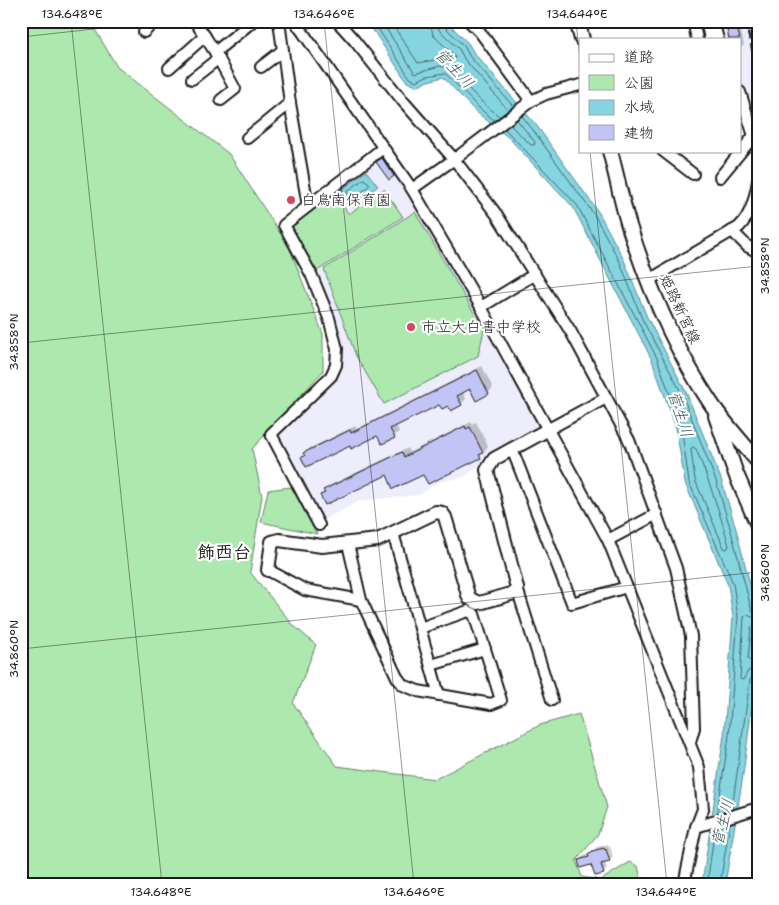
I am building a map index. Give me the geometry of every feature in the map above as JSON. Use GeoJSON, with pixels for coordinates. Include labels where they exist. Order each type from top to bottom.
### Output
{"type":"FeatureCollection","features":[{"type":"Feature","properties":{"kind":"main road"},"geometry":{"type":"LineString","coordinates":[[577,21],[582,38]]}},
{"type":"Feature","properties":{"kind":"main road","name":"姫路新宮線"},"geometry":{"type":"LineString","coordinates":[[610,152],[630,227],[649,280],[674,336],[710,402],[756,459]]}},
{"type":"Feature","properties":{"kind":"main road"},"geometry":{"type":"LineString","coordinates":[[710,402],[758,524]]}},
{"type":"Feature","properties":{"kind":"main road"},"geometry":{"type":"LineString","coordinates":[[731,457],[742,453],[756,459]]}},
{"type":"Feature","properties":{"kind":"street"},"geometry":{"type":"LineString","coordinates":[[144,32],[154,21]]}},
{"type":"Feature","properties":{"kind":"street"},"geometry":{"type":"LineString","coordinates":[[195,21],[217,55],[235,89],[221,100]]}},
{"type":"Feature","properties":{"kind":"street"},"geometry":{"type":"LineString","coordinates":[[192,79],[253,21]]}},
{"type":"Feature","properties":{"kind":"street"},"geometry":{"type":"LineString","coordinates":[[279,21],[290,104],[308,206]]}},
{"type":"Feature","properties":{"kind":"street"},"geometry":{"type":"LineString","coordinates":[[308,21],[297,24],[412,189],[481,307],[608,540],[700,767],[703,809],[684,884]]}},
{"type":"Feature","properties":{"kind":"street"},"geometry":{"type":"LineString","coordinates":[[337,21],[402,100],[457,157],[497,215],[571,332],[628,440],[676,568],[691,636],[694,728],[690,742]]}},
{"type":"Feature","properties":{"kind":"street"},"geometry":{"type":"LineString","coordinates":[[469,21],[480,32],[528,103]]}},
{"type":"Feature","properties":{"kind":"street"},"geometry":{"type":"LineString","coordinates":[[693,21],[697,38]]}},
{"type":"Feature","properties":{"kind":"street"},"geometry":{"type":"LineString","coordinates":[[706,21],[710,38]]}},
{"type":"Feature","properties":{"kind":"street"},"geometry":{"type":"LineString","coordinates":[[713,21],[718,38]]}},
{"type":"Feature","properties":{"kind":"street"},"geometry":{"type":"LineString","coordinates":[[169,68],[205,36]]}},
{"type":"Feature","properties":{"kind":"street"},"geometry":{"type":"LineString","coordinates":[[261,67],[283,50]]}},
{"type":"Feature","properties":{"kind":"street"},"geometry":{"type":"LineString","coordinates":[[412,189],[528,103],[546,94],[579,85]]}},
{"type":"Feature","properties":{"kind":"street"},"geometry":{"type":"LineString","coordinates":[[742,99],[758,149]]}},
{"type":"Feature","properties":{"kind":"street"},"geometry":{"type":"LineString","coordinates":[[247,138],[290,104]]}},
{"type":"Feature","properties":{"kind":"street"},"geometry":{"type":"LineString","coordinates":[[742,149],[753,136]]}},
{"type":"Feature","properties":{"kind":"street"},"geometry":{"type":"LineString","coordinates":[[319,525],[272,434],[331,376],[336,365],[337,349],[329,318],[311,274],[284,225],[383,148]]}},
{"type":"Feature","properties":{"kind":"street"},"geometry":{"type":"LineString","coordinates":[[664,152],[693,174]]}},
{"type":"Feature","properties":{"kind":"street"},"geometry":{"type":"LineString","coordinates":[[720,176],[740,152]]}},
{"type":"Feature","properties":{"kind":"street"},"geometry":{"type":"LineString","coordinates":[[649,280],[739,227],[747,219],[758,181]]}},
{"type":"Feature","properties":{"kind":"street"},"geometry":{"type":"LineString","coordinates":[[732,231],[747,246],[758,252]]}},
{"type":"Feature","properties":{"kind":"street"},"geometry":{"type":"LineString","coordinates":[[481,307],[535,274]]}},
{"type":"Feature","properties":{"kind":"street"},"geometry":{"type":"LineString","coordinates":[[552,700],[517,588],[487,470],[494,459],[606,398]]}},
{"type":"Feature","properties":{"kind":"street"},"geometry":{"type":"LineString","coordinates":[[512,449],[572,603],[627,587]]}},
{"type":"Feature","properties":{"kind":"street"},"geometry":{"type":"LineString","coordinates":[[361,600],[305,590],[268,570],[272,542],[279,540],[322,546],[378,540],[430,513],[442,513],[445,517],[469,598],[478,603],[483,602],[514,593],[517,588]]}},
{"type":"Feature","properties":{"kind":"street"},"geometry":{"type":"LineString","coordinates":[[608,540],[657,514]]}},
{"type":"Feature","properties":{"kind":"street"},"geometry":{"type":"LineString","coordinates":[[393,533],[439,695]]}},
{"type":"Feature","properties":{"kind":"street"},"geometry":{"type":"LineString","coordinates":[[348,544],[361,600],[397,677],[403,685],[418,691],[491,704],[501,700],[474,614],[468,611],[420,628]]}},
{"type":"Feature","properties":{"kind":"street"},"geometry":{"type":"LineString","coordinates":[[431,665],[485,649]]}},
{"type":"Feature","properties":{"kind":"street"},"geometry":{"type":"LineString","coordinates":[[700,826],[758,808]]}},
{"type":"Feature","properties":{"kind":"shaded area"},"geometry":{"type":"Polygon","coordinates":[[[696,21],[758,21],[758,129],[742,84],[742,38],[701,38],[696,21]]]}},
{"type":"Feature","properties":{"kind":"shaded area","name":"市立大白書中学校"},"geometry":{"type":"Polygon","coordinates":[[[381,154],[401,181],[443,250],[540,425],[537,429],[492,455],[464,477],[438,482],[419,495],[359,501],[323,520],[278,430],[335,378],[342,361],[340,339],[334,315],[320,281],[291,229],[291,224],[381,154]]]}},
{"type":"Feature","properties":{"kind":"green space"},"geometry":{"type":"Polygon","coordinates":[[[21,21],[90,21],[117,67],[229,154],[289,247],[323,334],[323,371],[252,449],[262,496],[250,572],[293,625],[316,645],[293,703],[337,766],[435,779],[540,725],[579,714],[607,807],[598,834],[576,861],[582,877],[601,880],[630,862],[638,866],[642,884],[21,884],[21,21]]]}},
{"type":"Feature","properties":{"kind":"green space"},"geometry":{"type":"Polygon","coordinates":[[[384,189],[403,217],[317,271],[293,229],[293,225],[333,194],[349,214],[384,189]]]}},
{"type":"Feature","properties":{"kind":"green space"},"geometry":{"type":"Polygon","coordinates":[[[415,212],[484,330],[478,356],[384,404],[356,356],[324,269],[415,212]]]}},
{"type":"Feature","properties":{"kind":"green space"},"geometry":{"type":"Polygon","coordinates":[[[291,487],[317,534],[261,522],[268,490],[291,487]]]}},
{"type":"Feature","properties":{"kind":"water","name":"菅生川"},"geometry":{"type":"Polygon","coordinates":[[[367,21],[446,21],[468,43],[474,53],[537,126],[599,213],[624,260],[647,317],[686,392],[721,479],[757,612],[758,660],[742,782],[725,884],[702,884],[724,735],[733,617],[728,585],[685,483],[676,428],[652,360],[573,207],[509,138],[475,111],[443,77],[416,86],[407,82],[367,21]]]}},
{"type":"Feature","properties":{"kind":"water"},"geometry":{"type":"Polygon","coordinates":[[[366,171],[378,186],[350,207],[339,192],[366,171]]]}},
{"type":"Feature","properties":{"kind":"building"},"geometry":{"type":"Polygon","coordinates":[[[736,24],[740,38],[729,38],[726,26],[736,24]]]}},
{"type":"Feature","properties":{"kind":"building"},"geometry":{"type":"Polygon","coordinates":[[[382,158],[394,176],[389,180],[376,162],[382,158]]]}},
{"type":"Feature","properties":{"kind":"building"},"geometry":{"type":"Polygon","coordinates":[[[477,370],[489,394],[476,401],[470,389],[457,396],[462,405],[451,411],[448,406],[442,409],[439,405],[390,429],[395,438],[382,444],[377,436],[351,449],[350,446],[306,467],[301,457],[305,456],[303,453],[350,430],[351,433],[477,370]]]}},
{"type":"Feature","properties":{"kind":"building"},"geometry":{"type":"Polygon","coordinates":[[[465,426],[466,429],[470,427],[483,453],[479,455],[481,458],[428,484],[423,475],[393,489],[387,475],[325,505],[320,495],[325,493],[323,490],[402,452],[404,457],[465,426]]]}},
{"type":"Feature","properties":{"kind":"building"},"geometry":{"type":"Polygon","coordinates":[[[604,848],[610,862],[601,864],[604,874],[595,876],[591,865],[580,868],[578,860],[589,857],[588,854],[592,853],[592,851],[604,848]]]}},
{"type":"Feature","properties":{"kind":"railway"},"geometry":{"type":"LineString","coordinates":[[745,21],[758,72]]}},
{"type":"Feature","properties":{"kind":"place","name":"白鳥南保育園"},"geometry":{"type":"Point","coordinates":[291,200]}},
{"type":"Feature","properties":{"kind":"place","name":"市立大白書中学校"},"geometry":{"type":"Point","coordinates":[411,327]}},
{"type":"Feature","properties":{"kind":"district","name":"飾西台"},"geometry":{"type":"Point","coordinates":[224,552]}}]}
